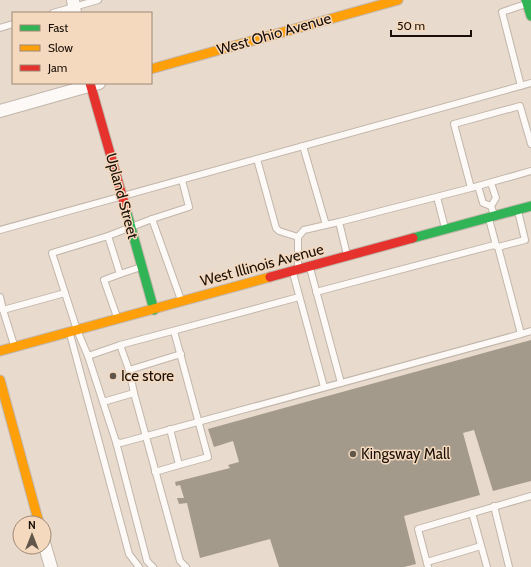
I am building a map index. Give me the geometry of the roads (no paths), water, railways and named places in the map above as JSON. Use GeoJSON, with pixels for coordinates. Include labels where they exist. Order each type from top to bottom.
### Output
{"type":"FeatureCollection","features":[{"type":"Feature","properties":{"kind":"street","name":"West Ohio Avenue"},"geometry":{"type":"LineString","coordinates":[[152,69],[398,0]]}},
{"type":"Feature","properties":{"kind":"street"},"geometry":{"type":"LineString","coordinates":[[527,2],[531,16]]}},
{"type":"Feature","properties":{"kind":"street"},"geometry":{"type":"LineString","coordinates":[[0,111],[94,84]]}},
{"type":"Feature","properties":{"kind":"street","name":"Upland Street"},"geometry":{"type":"LineString","coordinates":[[94,84],[122,197],[154,310]]}},
{"type":"Feature","properties":{"kind":"street","name":"West Illinois Avenue"},"geometry":{"type":"LineString","coordinates":[[0,351],[531,206]]}},
{"type":"Feature","properties":{"kind":"street"},"geometry":{"type":"LineString","coordinates":[[0,380],[37,515]]}},
{"type":"Feature","properties":{"kind":"street"},"geometry":{"type":"LineString","coordinates":[[47,555],[50,567]]}},
{"type":"Feature","properties":{"kind":"lane"},"geometry":{"type":"LineString","coordinates":[[56,12],[98,0]]}},
{"type":"Feature","properties":{"kind":"lane"},"geometry":{"type":"LineString","coordinates":[[521,86],[502,12],[527,2]]}},
{"type":"Feature","properties":{"kind":"lane"},"geometry":{"type":"LineString","coordinates":[[0,28],[12,24]]}},
{"type":"Feature","properties":{"kind":"lane"},"geometry":{"type":"LineString","coordinates":[[0,230],[531,83]]}},
{"type":"Feature","properties":{"kind":"lane"},"geometry":{"type":"LineString","coordinates":[[471,188],[454,124],[520,106],[528,124],[531,144]]}},
{"type":"Feature","properties":{"kind":"lane"},"geometry":{"type":"LineString","coordinates":[[303,146],[326,226]]}},
{"type":"Feature","properties":{"kind":"lane"},"geometry":{"type":"LineString","coordinates":[[257,159],[276,228],[279,231],[298,236]]}},
{"type":"Feature","properties":{"kind":"lane"},"geometry":{"type":"LineString","coordinates":[[324,387],[299,296],[295,270],[298,236],[304,230],[326,226],[491,183],[531,171]]}},
{"type":"Feature","properties":{"kind":"lane"},"geometry":{"type":"LineString","coordinates":[[139,567],[129,554],[65,293],[52,253],[108,236],[131,226],[189,207],[182,180]]}},
{"type":"Feature","properties":{"kind":"lane"},"geometry":{"type":"LineString","coordinates":[[491,183],[496,198],[491,206],[497,246],[521,334]]}},
{"type":"Feature","properties":{"kind":"lane"},"geometry":{"type":"LineString","coordinates":[[478,186],[483,203],[491,206]]}},
{"type":"Feature","properties":{"kind":"lane"},"geometry":{"type":"LineString","coordinates":[[437,197],[445,229]]}},
{"type":"Feature","properties":{"kind":"lane"},"geometry":{"type":"LineString","coordinates":[[316,292],[526,240],[528,237],[517,210]]}},
{"type":"Feature","properties":{"kind":"lane"},"geometry":{"type":"LineString","coordinates":[[152,219],[181,302]]}},
{"type":"Feature","properties":{"kind":"lane"},"geometry":{"type":"LineString","coordinates":[[339,222],[347,256]]}},
{"type":"Feature","properties":{"kind":"lane"},"geometry":{"type":"LineString","coordinates":[[108,236],[120,274]]}},
{"type":"Feature","properties":{"kind":"lane"},"geometry":{"type":"LineString","coordinates":[[118,319],[104,280],[142,267]]}},
{"type":"Feature","properties":{"kind":"lane"},"geometry":{"type":"LineString","coordinates":[[309,267],[341,382]]}},
{"type":"Feature","properties":{"kind":"lane"},"geometry":{"type":"LineString","coordinates":[[4,310],[65,293]]}},
{"type":"Feature","properties":{"kind":"lane"},"geometry":{"type":"LineString","coordinates":[[88,356],[120,345],[299,296]]}},
{"type":"Feature","properties":{"kind":"lane"},"geometry":{"type":"LineString","coordinates":[[0,297],[14,347]]}},
{"type":"Feature","properties":{"kind":"lane"},"geometry":{"type":"LineString","coordinates":[[155,472],[208,457],[200,421],[174,330]]}},
{"type":"Feature","properties":{"kind":"lane"},"geometry":{"type":"LineString","coordinates":[[74,331],[88,356],[116,442],[147,561],[152,567]]}},
{"type":"Feature","properties":{"kind":"lane"},"geometry":{"type":"LineString","coordinates":[[116,442],[121,443],[531,331]]}},
{"type":"Feature","properties":{"kind":"lane"},"geometry":{"type":"LineString","coordinates":[[120,345],[129,370],[180,561],[186,567]]}},
{"type":"Feature","properties":{"kind":"lane"},"geometry":{"type":"LineString","coordinates":[[129,370],[181,354]]}},
{"type":"Feature","properties":{"kind":"lane"},"geometry":{"type":"LineString","coordinates":[[103,402],[134,393]]}},
{"type":"Feature","properties":{"kind":"lane"},"geometry":{"type":"LineString","coordinates":[[170,429],[179,465]]}},
{"type":"Feature","properties":{"kind":"lane"},"geometry":{"type":"LineString","coordinates":[[481,546],[428,565],[418,529],[531,496]]}},
{"type":"Feature","properties":{"kind":"lane"},"geometry":{"type":"LineString","coordinates":[[494,506],[509,567]]}},
{"type":"Feature","properties":{"kind":"lane"},"geometry":{"type":"LineString","coordinates":[[472,513],[487,567]]}},
{"type":"Feature","properties":{"kind":"place","name":"Ice store"},"geometry":{"type":"Point","coordinates":[113,376]}},
{"type":"Feature","properties":{"kind":"place","name":"Kingsway Mall"},"geometry":{"type":"Point","coordinates":[353,454]}}]}
